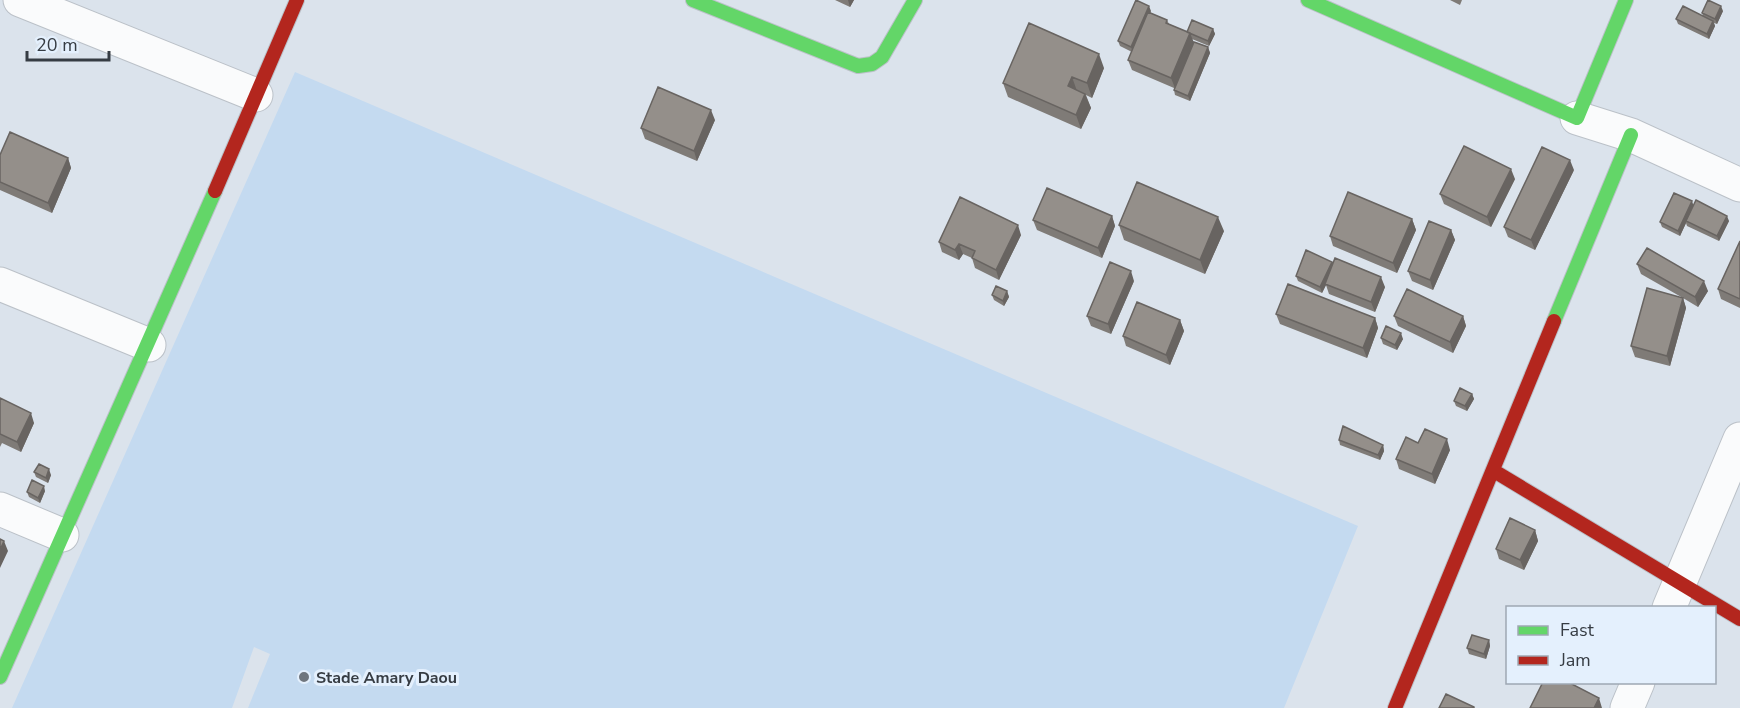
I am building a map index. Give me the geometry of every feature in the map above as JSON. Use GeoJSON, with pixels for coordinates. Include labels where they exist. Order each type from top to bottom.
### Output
{"type":"FeatureCollection","features":[{"type":"Feature","properties":{"kind":"street"},"geometry":{"type":"LineString","coordinates":[[20,0],[256,95]]}},
{"type":"Feature","properties":{"kind":"street"},"geometry":{"type":"LineString","coordinates":[[0,677],[149,345],[297,0]]}},
{"type":"Feature","properties":{"kind":"street"},"geometry":{"type":"LineString","coordinates":[[693,0],[858,66],[872,64],[882,57],[915,0]]}},
{"type":"Feature","properties":{"kind":"street"},"geometry":{"type":"LineString","coordinates":[[1308,0],[1577,118],[1631,135],[1740,185]]}},
{"type":"Feature","properties":{"kind":"street"},"geometry":{"type":"LineString","coordinates":[[1577,118],[1626,0]]}},
{"type":"Feature","properties":{"kind":"street"},"geometry":{"type":"LineString","coordinates":[[1395,708],[1631,135]]}},
{"type":"Feature","properties":{"kind":"street"},"geometry":{"type":"LineString","coordinates":[[0,284],[149,345]]}},
{"type":"Feature","properties":{"kind":"street"},"geometry":{"type":"LineString","coordinates":[[1674,595],[1740,439]]}},
{"type":"Feature","properties":{"kind":"street"},"geometry":{"type":"LineString","coordinates":[[1494,471],[1674,595],[1704,606]]}},
{"type":"Feature","properties":{"kind":"street"},"geometry":{"type":"LineString","coordinates":[[0,509],[62,535]]}},
{"type":"Feature","properties":{"kind":"street"},"geometry":{"type":"LineString","coordinates":[[1716,610],[1740,619]]}},
{"type":"Feature","properties":{"kind":"street"},"geometry":{"type":"LineString","coordinates":[[1627,708],[1637,684]]}},
{"type":"Feature","properties":{"kind":"shaded area"},"geometry":{"type":"Polygon","coordinates":[[[295,72],[1358,526],[1284,708],[248,708],[270,654],[254,647],[232,708],[12,708],[295,72]]]}},
{"type":"Feature","properties":{"kind":"building"},"geometry":{"type":"Polygon","coordinates":[[[1136,0],[1149,6],[1131,47],[1118,41],[1136,0]]]}},
{"type":"Feature","properties":{"kind":"building"},"geometry":{"type":"Polygon","coordinates":[[[1708,0],[1721,6],[1715,19],[1702,13],[1708,0]]]}},
{"type":"Feature","properties":{"kind":"building"},"geometry":{"type":"Polygon","coordinates":[[[1683,6],[1713,21],[1707,34],[1676,19],[1683,6]]]}},
{"type":"Feature","properties":{"kind":"building"},"geometry":{"type":"Polygon","coordinates":[[[1148,12],[1190,33],[1171,78],[1128,60],[1148,12]]]}},
{"type":"Feature","properties":{"kind":"building"},"geometry":{"type":"Polygon","coordinates":[[[1192,20],[1213,29],[1208,41],[1187,32],[1192,20]]]}},
{"type":"Feature","properties":{"kind":"building"},"geometry":{"type":"Polygon","coordinates":[[[1029,23],[1099,54],[1087,83],[1072,77],[1068,86],[1085,94],[1076,115],[1003,83],[1029,23]]]}},
{"type":"Feature","properties":{"kind":"building"},"geometry":{"type":"Polygon","coordinates":[[[1194,42],[1208,47],[1188,96],[1174,90],[1194,42]]]}},
{"type":"Feature","properties":{"kind":"building"},"geometry":{"type":"Polygon","coordinates":[[[658,87],[711,110],[694,151],[641,128],[658,87]]]}},
{"type":"Feature","properties":{"kind":"building"},"geometry":{"type":"Polygon","coordinates":[[[10,132],[68,158],[48,203],[0,182],[0,155],[10,132]]]}},
{"type":"Feature","properties":{"kind":"building"},"geometry":{"type":"Polygon","coordinates":[[[1464,146],[1511,169],[1487,217],[1440,194],[1464,146]]]}},
{"type":"Feature","properties":{"kind":"building"},"geometry":{"type":"Polygon","coordinates":[[[1542,147],[1570,160],[1531,240],[1504,227],[1542,147]]]}},
{"type":"Feature","properties":{"kind":"building"},"geometry":{"type":"Polygon","coordinates":[[[1137,182],[1218,217],[1200,260],[1119,225],[1137,182]]]}},
{"type":"Feature","properties":{"kind":"building"},"geometry":{"type":"Polygon","coordinates":[[[1047,188],[1112,216],[1098,248],[1033,220],[1047,188]]]}},
{"type":"Feature","properties":{"kind":"building"},"geometry":{"type":"Polygon","coordinates":[[[1348,192],[1412,219],[1393,263],[1330,236],[1348,192]]]}},
{"type":"Feature","properties":{"kind":"building"},"geometry":{"type":"Polygon","coordinates":[[[1674,193],[1692,201],[1678,231],[1660,222],[1674,193]]]}},
{"type":"Feature","properties":{"kind":"building"},"geometry":{"type":"Polygon","coordinates":[[[960,197],[1018,225],[996,270],[972,258],[975,251],[959,244],[955,250],[939,242],[960,197]]]}},
{"type":"Feature","properties":{"kind":"building"},"geometry":{"type":"Polygon","coordinates":[[[1696,200],[1727,216],[1717,236],[1686,221],[1696,200]]]}},
{"type":"Feature","properties":{"kind":"building"},"geometry":{"type":"Polygon","coordinates":[[[1429,221],[1451,230],[1430,280],[1408,271],[1429,221]]]}},
{"type":"Feature","properties":{"kind":"building"},"geometry":{"type":"Polygon","coordinates":[[[1740,241],[1740,299],[1718,289],[1740,241]]]}},
{"type":"Feature","properties":{"kind":"building"},"geometry":{"type":"Polygon","coordinates":[[[1647,248],[1704,281],[1695,297],[1637,264],[1647,248]]]}},
{"type":"Feature","properties":{"kind":"building"},"geometry":{"type":"Polygon","coordinates":[[[1306,250],[1332,262],[1320,287],[1296,276],[1306,250]]]}},
{"type":"Feature","properties":{"kind":"building"},"geometry":{"type":"Polygon","coordinates":[[[1335,258],[1381,277],[1371,302],[1325,284],[1335,258]]]}},
{"type":"Feature","properties":{"kind":"building"},"geometry":{"type":"Polygon","coordinates":[[[1110,262],[1131,271],[1108,324],[1087,316],[1110,262]]]}},
{"type":"Feature","properties":{"kind":"building"},"geometry":{"type":"Polygon","coordinates":[[[1288,284],[1375,318],[1363,348],[1276,314],[1288,284]]]}},
{"type":"Feature","properties":{"kind":"building"},"geometry":{"type":"Polygon","coordinates":[[[996,286],[1007,291],[1003,301],[992,295],[996,286]]]}},
{"type":"Feature","properties":{"kind":"building"},"geometry":{"type":"Polygon","coordinates":[[[1647,288],[1683,298],[1667,356],[1631,346],[1647,288]]]}},
{"type":"Feature","properties":{"kind":"building"},"geometry":{"type":"Polygon","coordinates":[[[1407,289],[1463,316],[1450,342],[1394,316],[1407,289]]]}},
{"type":"Feature","properties":{"kind":"building"},"geometry":{"type":"Polygon","coordinates":[[[1137,302],[1180,320],[1166,355],[1123,336],[1137,302]]]}},
{"type":"Feature","properties":{"kind":"building"},"geometry":{"type":"Polygon","coordinates":[[[1386,326],[1401,333],[1395,345],[1381,338],[1386,326]]]}},
{"type":"Feature","properties":{"kind":"building"},"geometry":{"type":"Polygon","coordinates":[[[1460,388],[1472,394],[1465,406],[1454,401],[1460,388]]]}},
{"type":"Feature","properties":{"kind":"building"},"geometry":{"type":"Polygon","coordinates":[[[0,398],[31,413],[17,442],[0,434],[0,398]]]}},
{"type":"Feature","properties":{"kind":"building"},"geometry":{"type":"Polygon","coordinates":[[[1343,426],[1383,445],[1378,455],[1339,440],[1343,426]]]}},
{"type":"Feature","properties":{"kind":"building"},"geometry":{"type":"Polygon","coordinates":[[[1425,429],[1447,439],[1432,474],[1396,459],[1406,437],[1418,443],[1425,429]]]}},
{"type":"Feature","properties":{"kind":"building"},"geometry":{"type":"Polygon","coordinates":[[[39,464],[49,469],[46,478],[34,472],[39,464]]]}},
{"type":"Feature","properties":{"kind":"building"},"geometry":{"type":"Polygon","coordinates":[[[32,480],[44,486],[38,498],[27,492],[32,480]]]}},
{"type":"Feature","properties":{"kind":"building"},"geometry":{"type":"Polygon","coordinates":[[[1510,518],[1535,530],[1520,560],[1496,549],[1510,518]]]}},
{"type":"Feature","properties":{"kind":"building"},"geometry":{"type":"Polygon","coordinates":[[[1472,635],[1489,640],[1484,654],[1467,648],[1472,635]]]}},
{"type":"Feature","properties":{"kind":"building"},"geometry":{"type":"Polygon","coordinates":[[[1542,684],[1572,684],[1599,698],[1594,708],[1530,708],[1542,684]]]}},
{"type":"Feature","properties":{"kind":"building"},"geometry":{"type":"Polygon","coordinates":[[[1446,694],[1474,707],[1474,708],[1439,708],[1446,694]]]}},
{"type":"Feature","properties":{"kind":"traffic: fast"},"geometry":{"type":"LineString","coordinates":[[693,0],[858,66],[872,64],[882,57],[915,0]]}},
{"type":"Feature","properties":{"kind":"traffic: fast"},"geometry":{"type":"LineString","coordinates":[[1308,0],[1577,118],[1626,0]]}},
{"type":"Feature","properties":{"kind":"traffic: fast"},"geometry":{"type":"LineString","coordinates":[[1554,321],[1631,135]]}},
{"type":"Feature","properties":{"kind":"traffic: fast"},"geometry":{"type":"LineString","coordinates":[[0,677],[215,191]]}},
{"type":"Feature","properties":{"kind":"traffic: jam"},"geometry":{"type":"LineString","coordinates":[[215,191],[297,0]]}},
{"type":"Feature","properties":{"kind":"traffic: jam"},"geometry":{"type":"LineString","coordinates":[[1395,708],[1554,321]]}},
{"type":"Feature","properties":{"kind":"traffic: jam"},"geometry":{"type":"LineString","coordinates":[[1494,471],[1740,619]]}},
{"type":"Feature","properties":{"kind":"place","name":"Stade Amary Daou"},"geometry":{"type":"Point","coordinates":[304,677]}}]}
